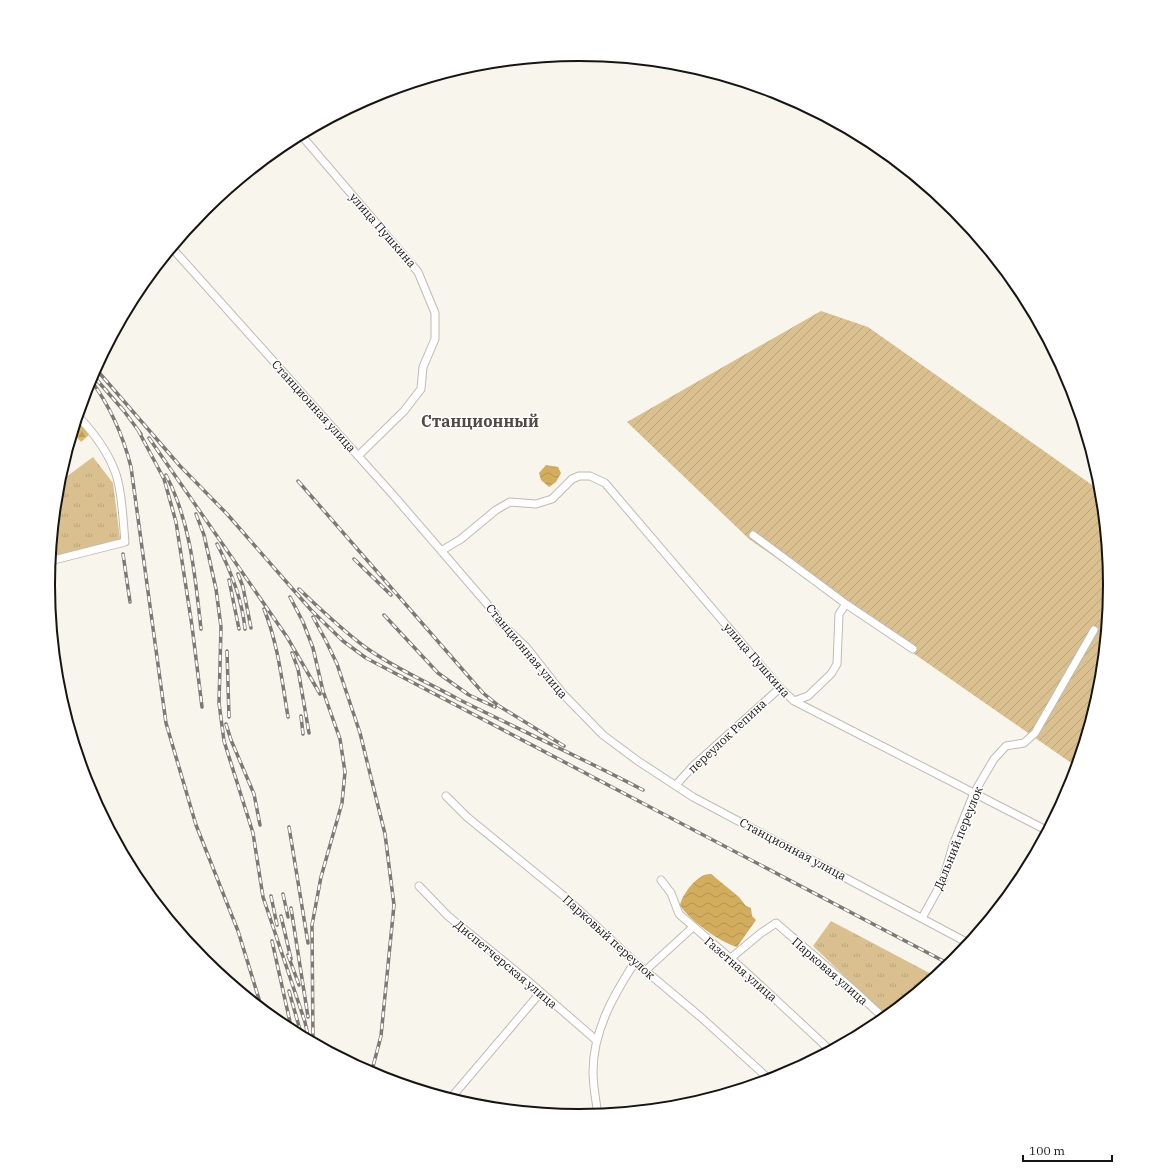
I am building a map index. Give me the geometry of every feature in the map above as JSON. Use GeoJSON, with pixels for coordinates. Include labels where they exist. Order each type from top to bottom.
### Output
{"type":"FeatureCollection","features":[{"type":"Feature","properties":{"kind":"street","name":"улица Пушкина"},"geometry":{"type":"LineString","coordinates":[[305,139],[418,272],[435,313],[435,339],[423,367],[421,389],[404,411],[358,456]]}},
{"type":"Feature","properties":{"kind":"street","name":"Станционная улица"},"geometry":{"type":"LineString","coordinates":[[175,252],[358,456],[494,612],[499,621],[526,648],[563,694],[603,735],[693,797],[964,941]]}},
{"type":"Feature","properties":{"kind":"street"},"geometry":{"type":"LineString","coordinates":[[56,560],[125,542],[122,509],[114,469],[93,433],[82,420]]}},
{"type":"Feature","properties":{"kind":"street","name":"улица Пушкина"},"geometry":{"type":"LineString","coordinates":[[440,551],[461,539],[496,510],[510,502],[536,504],[552,499],[572,480],[579,476],[590,476],[605,483],[780,688],[794,701],[1044,829]]}},
{"type":"Feature","properties":{"kind":"street"},"geometry":{"type":"LineString","coordinates":[[754,535],[846,604],[913,649]]}},
{"type":"Feature","properties":{"kind":"street"},"geometry":{"type":"LineString","coordinates":[[794,701],[808,696],[831,674],[837,664],[838,614],[846,604]]}},
{"type":"Feature","properties":{"kind":"street","name":"Дальний переулок"},"geometry":{"type":"LineString","coordinates":[[922,918],[943,880],[953,845],[974,793],[994,759],[1006,746],[1024,743],[1035,733],[1094,630]]}},
{"type":"Feature","properties":{"kind":"street","name":"переулок Репина"},"geometry":{"type":"LineString","coordinates":[[676,786],[693,766],[780,688]]}},
{"type":"Feature","properties":{"kind":"street","name":"Парковый переулок"},"geometry":{"type":"LineString","coordinates":[[446,796],[467,817],[566,897],[635,962],[646,970],[765,1076]]}},
{"type":"Feature","properties":{"kind":"street","name":"Газетная улица"},"geometry":{"type":"LineString","coordinates":[[661,880],[671,894],[680,914],[693,927],[731,958],[827,1048]]}},
{"type":"Feature","properties":{"kind":"street","name":"Диспетчерская улица"},"geometry":{"type":"LineString","coordinates":[[419,886],[448,916],[596,1040]]}},
{"type":"Feature","properties":{"kind":"street","name":"Парковая улица"},"geometry":{"type":"LineString","coordinates":[[731,958],[761,933],[776,923],[881,1015]]}},
{"type":"Feature","properties":{"kind":"street"},"geometry":{"type":"LineString","coordinates":[[646,970],[693,927]]}},
{"type":"Feature","properties":{"kind":"street"},"geometry":{"type":"LineString","coordinates":[[597,1109],[593,1073],[596,1040],[615,993],[635,962]]}},
{"type":"Feature","properties":{"kind":"street"},"geometry":{"type":"LineString","coordinates":[[454,1094],[540,993]]}},
{"type":"Feature","properties":{"kind":"green space"},"geometry":{"type":"Polygon","coordinates":[[[821,311],[868,327],[1095,487],[1100,517],[1103,551],[1103,620],[1100,654],[1094,688],[1086,721],[1072,764],[749,539],[627,422],[821,311]]]}},
{"type":"Feature","properties":{"kind":"green space"},"geometry":{"type":"Polygon","coordinates":[[[81,424],[90,434],[81,442],[77,437],[81,424]]]}},
{"type":"Feature","properties":{"kind":"green space"},"geometry":{"type":"Polygon","coordinates":[[[93,457],[113,483],[120,539],[56,556],[59,517],[67,477],[93,457]]]}},
{"type":"Feature","properties":{"kind":"green space"},"geometry":{"type":"Polygon","coordinates":[[[831,921],[931,974],[899,1002],[883,1013],[813,946],[831,921]]]}},
{"type":"Feature","properties":{"kind":"water"},"geometry":{"type":"Polygon","coordinates":[[[546,465],[558,467],[561,473],[556,482],[549,487],[541,480],[539,473],[546,465]]]}},
{"type":"Feature","properties":{"kind":"water"},"geometry":{"type":"Polygon","coordinates":[[[711,874],[739,897],[746,906],[751,908],[752,916],[756,920],[737,947],[730,945],[714,936],[690,917],[680,905],[684,895],[696,880],[711,874]]]}},
{"type":"Feature","properties":{"kind":"railway"},"geometry":{"type":"LineString","coordinates":[[100,374],[180,466],[227,514],[311,610],[343,641],[366,658],[944,961]]}},
{"type":"Feature","properties":{"kind":"railway"},"geometry":{"type":"LineString","coordinates":[[97,380],[124,411]]}},
{"type":"Feature","properties":{"kind":"railway"},"geometry":{"type":"LineString","coordinates":[[95,386],[115,421],[131,467],[166,723],[196,825],[238,931],[259,999]]}},
{"type":"Feature","properties":{"kind":"railway"},"geometry":{"type":"LineString","coordinates":[[121,407],[141,434]]}},
{"type":"Feature","properties":{"kind":"railway"},"geometry":{"type":"LineString","coordinates":[[138,430],[164,479],[176,522],[192,626],[202,707]]}},
{"type":"Feature","properties":{"kind":"railway"},"geometry":{"type":"LineString","coordinates":[[149,438],[287,637],[320,694]]}},
{"type":"Feature","properties":{"kind":"railway"},"geometry":{"type":"LineString","coordinates":[[166,475],[181,512],[191,550],[201,629]]}},
{"type":"Feature","properties":{"kind":"railway"},"geometry":{"type":"LineString","coordinates":[[298,481],[483,693],[499,706],[564,746]]}},
{"type":"Feature","properties":{"kind":"railway"},"geometry":{"type":"LineString","coordinates":[[196,514],[204,535],[216,589],[221,627],[219,703],[224,741],[253,833],[263,897],[305,1022],[308,1034]]}},
{"type":"Feature","properties":{"kind":"railway"},"geometry":{"type":"LineString","coordinates":[[217,544],[227,564],[239,596],[245,629]]}},
{"type":"Feature","properties":{"kind":"railway"},"geometry":{"type":"LineString","coordinates":[[123,554],[130,602]]}},
{"type":"Feature","properties":{"kind":"railway"},"geometry":{"type":"LineString","coordinates":[[354,559],[391,595]]}},
{"type":"Feature","properties":{"kind":"railway"},"geometry":{"type":"LineString","coordinates":[[238,574],[243,587],[251,628]]}},
{"type":"Feature","properties":{"kind":"railway"},"geometry":{"type":"LineString","coordinates":[[229,580],[239,629]]}},
{"type":"Feature","properties":{"kind":"railway"},"geometry":{"type":"LineString","coordinates":[[299,589],[348,634],[387,662],[458,699],[643,790]]}},
{"type":"Feature","properties":{"kind":"railway"},"geometry":{"type":"LineString","coordinates":[[290,597],[303,622],[313,648],[323,691],[340,739],[345,772],[342,803],[321,877],[312,925],[313,1038]]}},
{"type":"Feature","properties":{"kind":"railway"},"geometry":{"type":"LineString","coordinates":[[264,609],[276,649],[288,717]]}},
{"type":"Feature","properties":{"kind":"railway"},"geometry":{"type":"LineString","coordinates":[[384,615],[438,673],[469,695],[495,707]]}},
{"type":"Feature","properties":{"kind":"railway"},"geometry":{"type":"LineString","coordinates":[[313,617],[337,664],[360,733],[385,834],[394,905],[381,1036],[373,1067]]}},
{"type":"Feature","properties":{"kind":"railway"},"geometry":{"type":"LineString","coordinates":[[227,651],[229,717]]}},
{"type":"Feature","properties":{"kind":"railway"},"geometry":{"type":"LineString","coordinates":[[292,653],[298,669],[309,733]]}},
{"type":"Feature","properties":{"kind":"railway"},"geometry":{"type":"LineString","coordinates":[[301,716],[303,734]]}},
{"type":"Feature","properties":{"kind":"railway"},"geometry":{"type":"LineString","coordinates":[[226,724],[231,740],[254,794],[260,825]]}},
{"type":"Feature","properties":{"kind":"railway"},"geometry":{"type":"LineString","coordinates":[[289,827],[308,943]]}},
{"type":"Feature","properties":{"kind":"railway"},"geometry":{"type":"LineString","coordinates":[[283,894],[288,917]]}},
{"type":"Feature","properties":{"kind":"railway"},"geometry":{"type":"LineString","coordinates":[[271,896],[277,925]]}},
{"type":"Feature","properties":{"kind":"railway"},"geometry":{"type":"LineString","coordinates":[[291,908],[308,1017]]}},
{"type":"Feature","properties":{"kind":"railway"},"geometry":{"type":"LineString","coordinates":[[281,916],[291,959]]}},
{"type":"Feature","properties":{"kind":"railway"},"geometry":{"type":"LineString","coordinates":[[272,941],[290,1023]]}},
{"type":"Feature","properties":{"kind":"railway"},"geometry":{"type":"LineString","coordinates":[[288,955],[299,985]]}},
{"type":"Feature","properties":{"kind":"railway"},"geometry":{"type":"LineString","coordinates":[[289,991],[300,1029]]}},
{"type":"Feature","properties":{"kind":"district","name":"Станционный"},"geometry":{"type":"Point","coordinates":[480,421]}}]}
